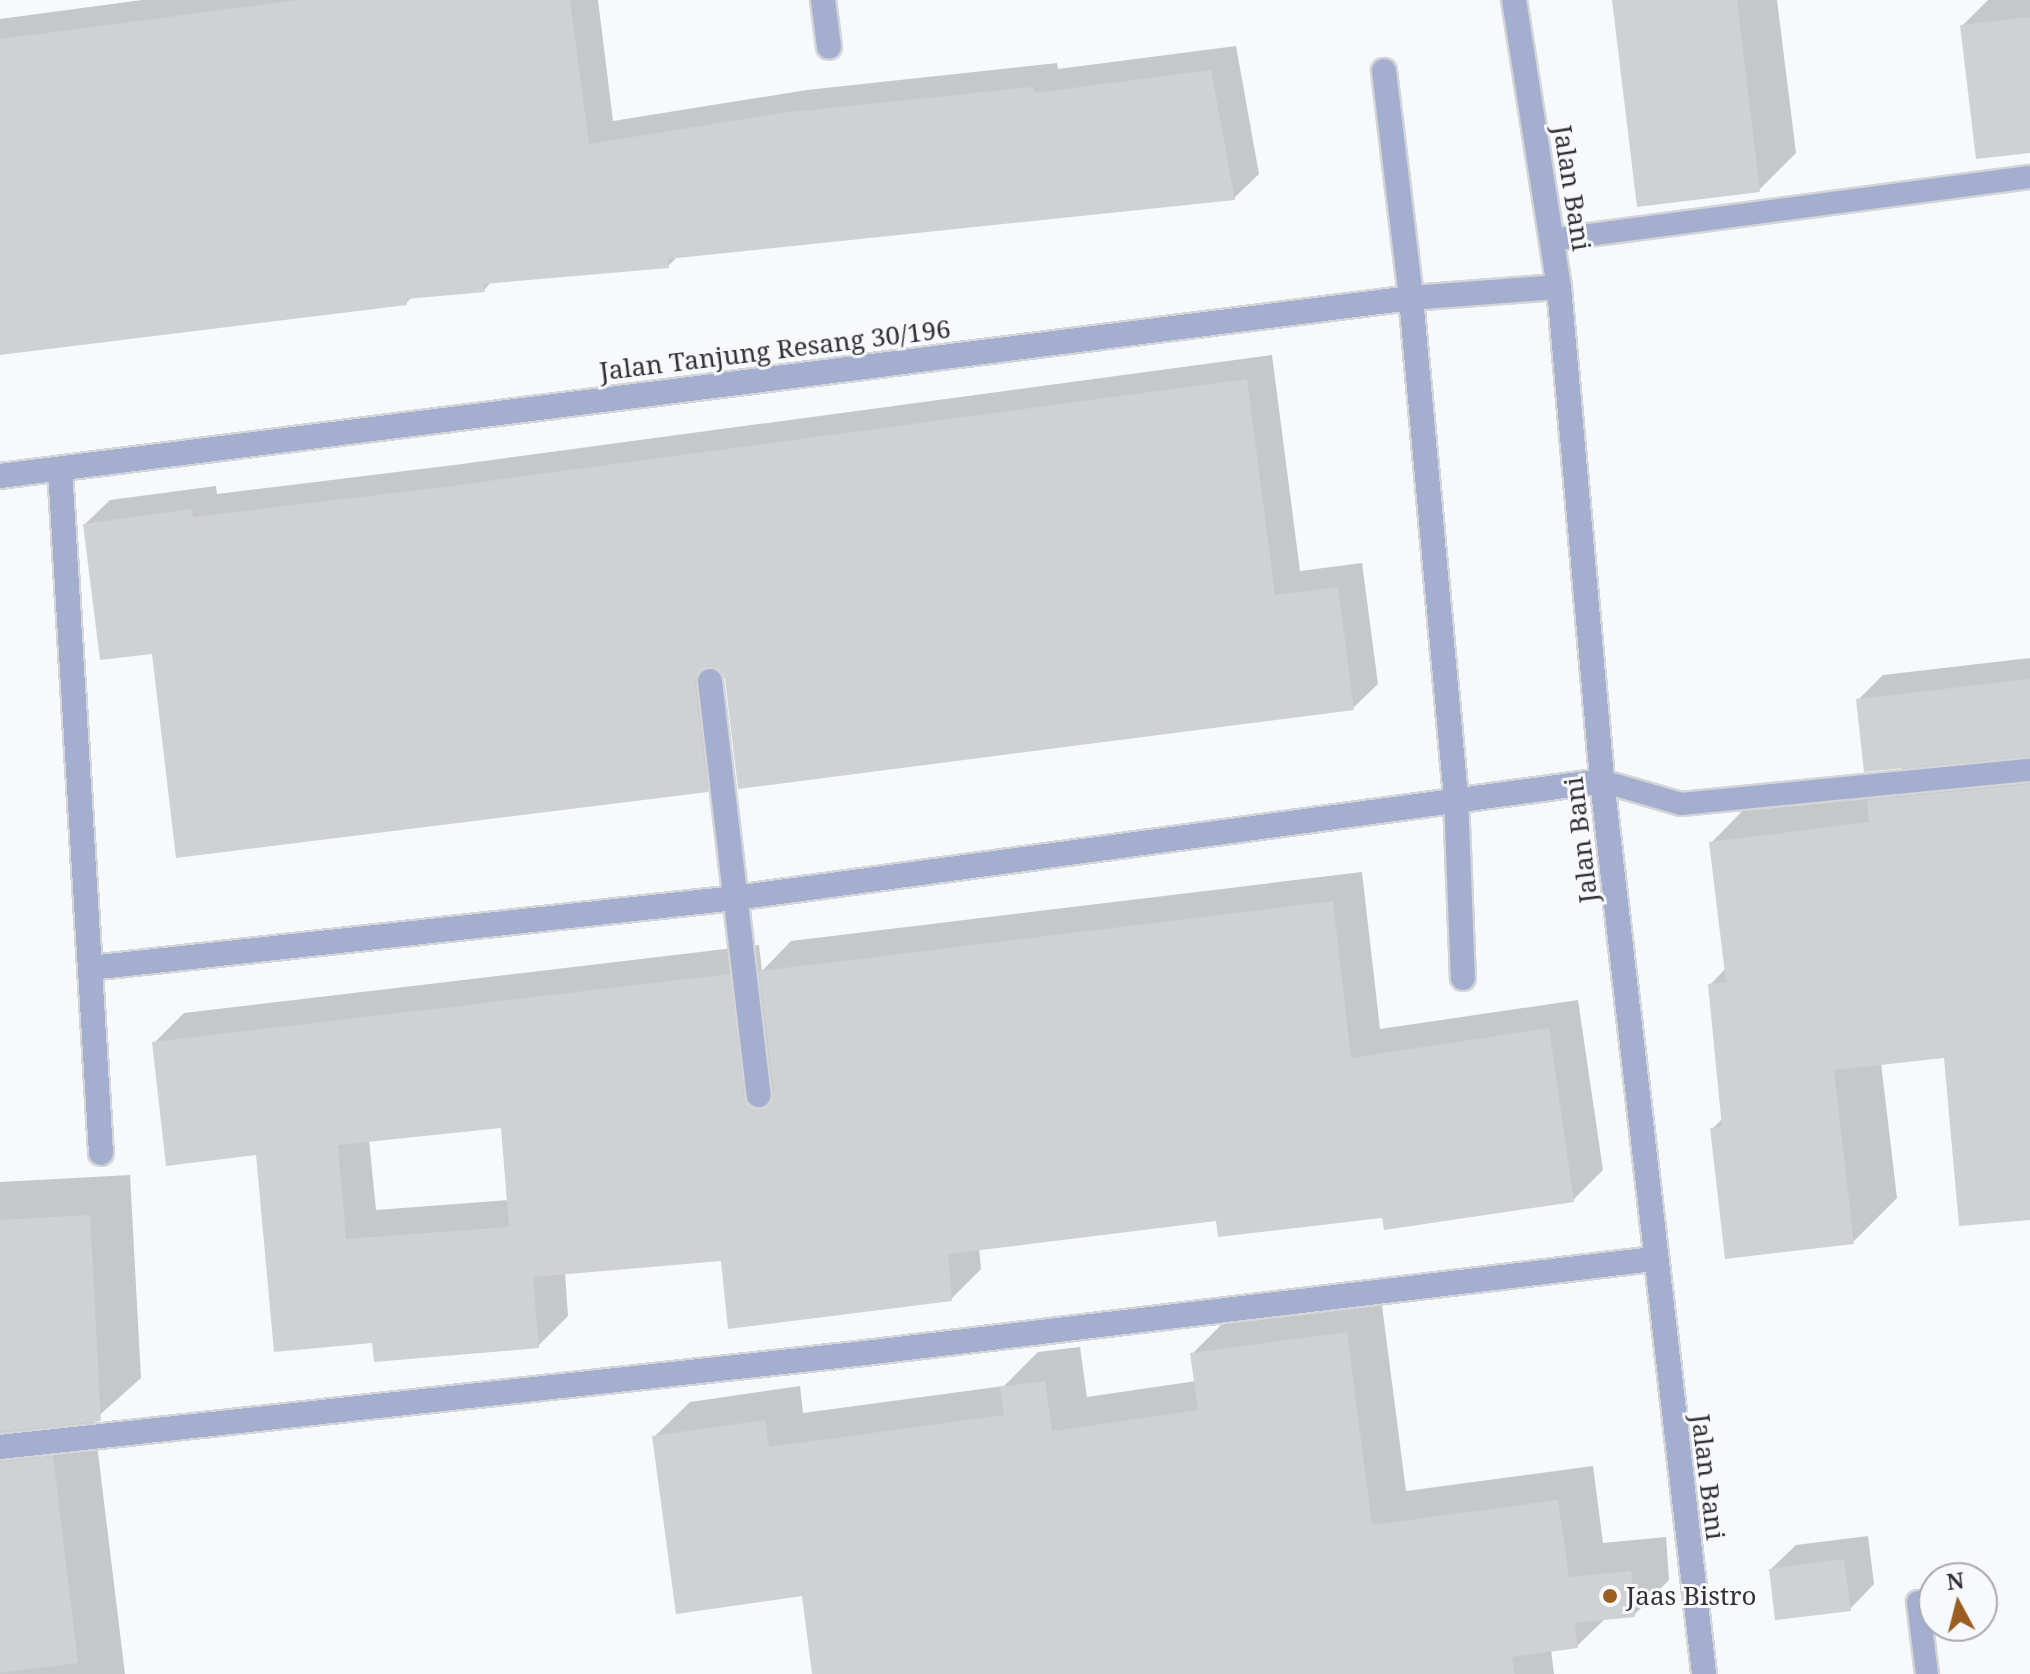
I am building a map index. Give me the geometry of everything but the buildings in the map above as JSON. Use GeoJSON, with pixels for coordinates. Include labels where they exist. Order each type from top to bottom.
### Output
{"type":"FeatureCollection","features":[{"type":"Feature","properties":{"kind":"street"},"geometry":{"type":"LineString","coordinates":[[823,0],[829,47]]}},
{"type":"Feature","properties":{"kind":"street","name":"Jalan Bani"},"geometry":{"type":"LineString","coordinates":[[1514,0],[1559,287],[1602,781],[1653,1259],[1704,1674]]}},
{"type":"Feature","properties":{"kind":"street"},"geometry":{"type":"LineString","coordinates":[[1384,71],[1411,298],[1456,798],[1463,978]]}},
{"type":"Feature","properties":{"kind":"street","name":"Jalan Tanjung Resang 30/196"},"geometry":{"type":"LineString","coordinates":[[0,476],[1411,298],[1559,287]]}},
{"type":"Feature","properties":{"kind":"street"},"geometry":{"type":"LineString","coordinates":[[60,469],[101,1153]]}},
{"type":"Feature","properties":{"kind":"street"},"geometry":{"type":"LineString","coordinates":[[710,681],[759,1095]]}},
{"type":"Feature","properties":{"kind":"street"},"geometry":{"type":"LineString","coordinates":[[90,968],[735,898],[1456,798],[1602,781]]}},
{"type":"Feature","properties":{"kind":"street"},"geometry":{"type":"LineString","coordinates":[[0,1447],[881,1352],[1653,1259]]}},
{"type":"Feature","properties":{"kind":"lane"},"geometry":{"type":"LineString","coordinates":[[1551,240],[2030,177]]}},
{"type":"Feature","properties":{"kind":"lane"},"geometry":{"type":"LineString","coordinates":[[1602,781],[1681,804],[2030,770]]}},
{"type":"Feature","properties":{"kind":"lane"},"geometry":{"type":"LineString","coordinates":[[1923,1642],[1927,1674]]}},
{"type":"Feature","properties":{"kind":"place","name":"Jaas Bistro"},"geometry":{"type":"Point","coordinates":[1610,1596]}}]}
